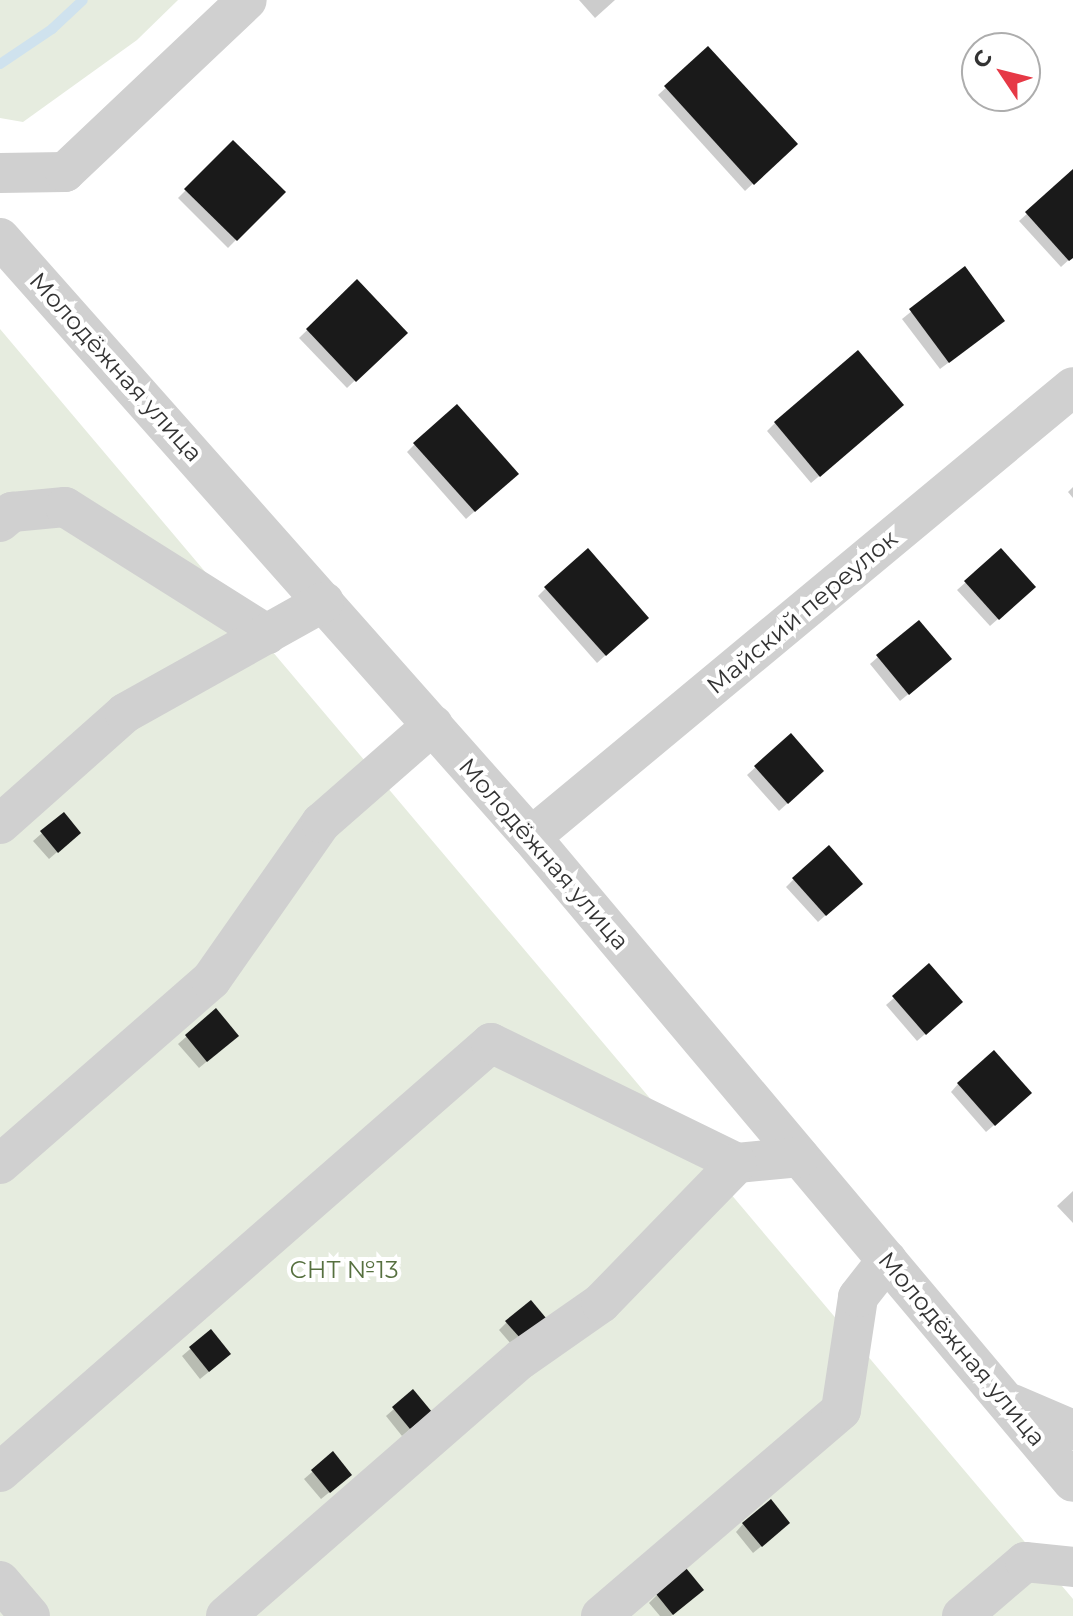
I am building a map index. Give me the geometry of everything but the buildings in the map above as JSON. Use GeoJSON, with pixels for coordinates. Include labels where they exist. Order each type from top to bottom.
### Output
{"type":"FeatureCollection","features":[{"type":"Feature","properties":{"kind":"street"},"geometry":{"type":"LineString","coordinates":[[0,173],[65,172],[247,0]]}},
{"type":"Feature","properties":{"kind":"street","name":"Молодёжная улица"},"geometry":{"type":"LineString","coordinates":[[0,238],[531,837],[1073,1482]]}},
{"type":"Feature","properties":{"kind":"street","name":"Майский переулок"},"geometry":{"type":"LineString","coordinates":[[531,837],[1073,387]]}},
{"type":"Feature","properties":{"kind":"street"},"geometry":{"type":"LineString","coordinates":[[0,522],[12,512],[65,507],[267,634]]}},
{"type":"Feature","properties":{"kind":"street"},"geometry":{"type":"LineString","coordinates":[[0,824],[125,713],[324,602]]}},
{"type":"Feature","properties":{"kind":"street"},"geometry":{"type":"LineString","coordinates":[[0,1164],[211,980],[321,823],[433,725]]}},
{"type":"Feature","properties":{"kind":"street"},"geometry":{"type":"LineString","coordinates":[[0,1472],[491,1043],[737,1163],[800,1157]]}},
{"type":"Feature","properties":{"kind":"street"},"geometry":{"type":"LineString","coordinates":[[226,1616],[521,1359],[601,1303],[737,1163]]}},
{"type":"Feature","properties":{"kind":"street"},"geometry":{"type":"LineString","coordinates":[[601,1616],[841,1410],[858,1297],[887,1260]]}},
{"type":"Feature","properties":{"kind":"street"},"geometry":{"type":"LineString","coordinates":[[1005,1401],[1073,1430]]}},
{"type":"Feature","properties":{"kind":"street"},"geometry":{"type":"LineString","coordinates":[[962,1616],[1025,1562],[1073,1567]]}},
{"type":"Feature","properties":{"kind":"street"},"geometry":{"type":"LineString","coordinates":[[0,1581],[30,1616]]}},
{"type":"Feature","properties":{"kind":"green space"},"geometry":{"type":"Polygon","coordinates":[[[0,0],[178,0],[137,40],[23,122],[0,118],[0,0]]]}},
{"type":"Feature","properties":{"kind":"green space","name":"СНТ №13"},"geometry":{"type":"Polygon","coordinates":[[[0,329],[1073,1599],[1073,1616],[0,1616],[0,329]]]}},
{"type":"Feature","properties":{"kind":"waterway"},"geometry":{"type":"LineString","coordinates":[[0,64],[52,29],[83,0]]}}]}
